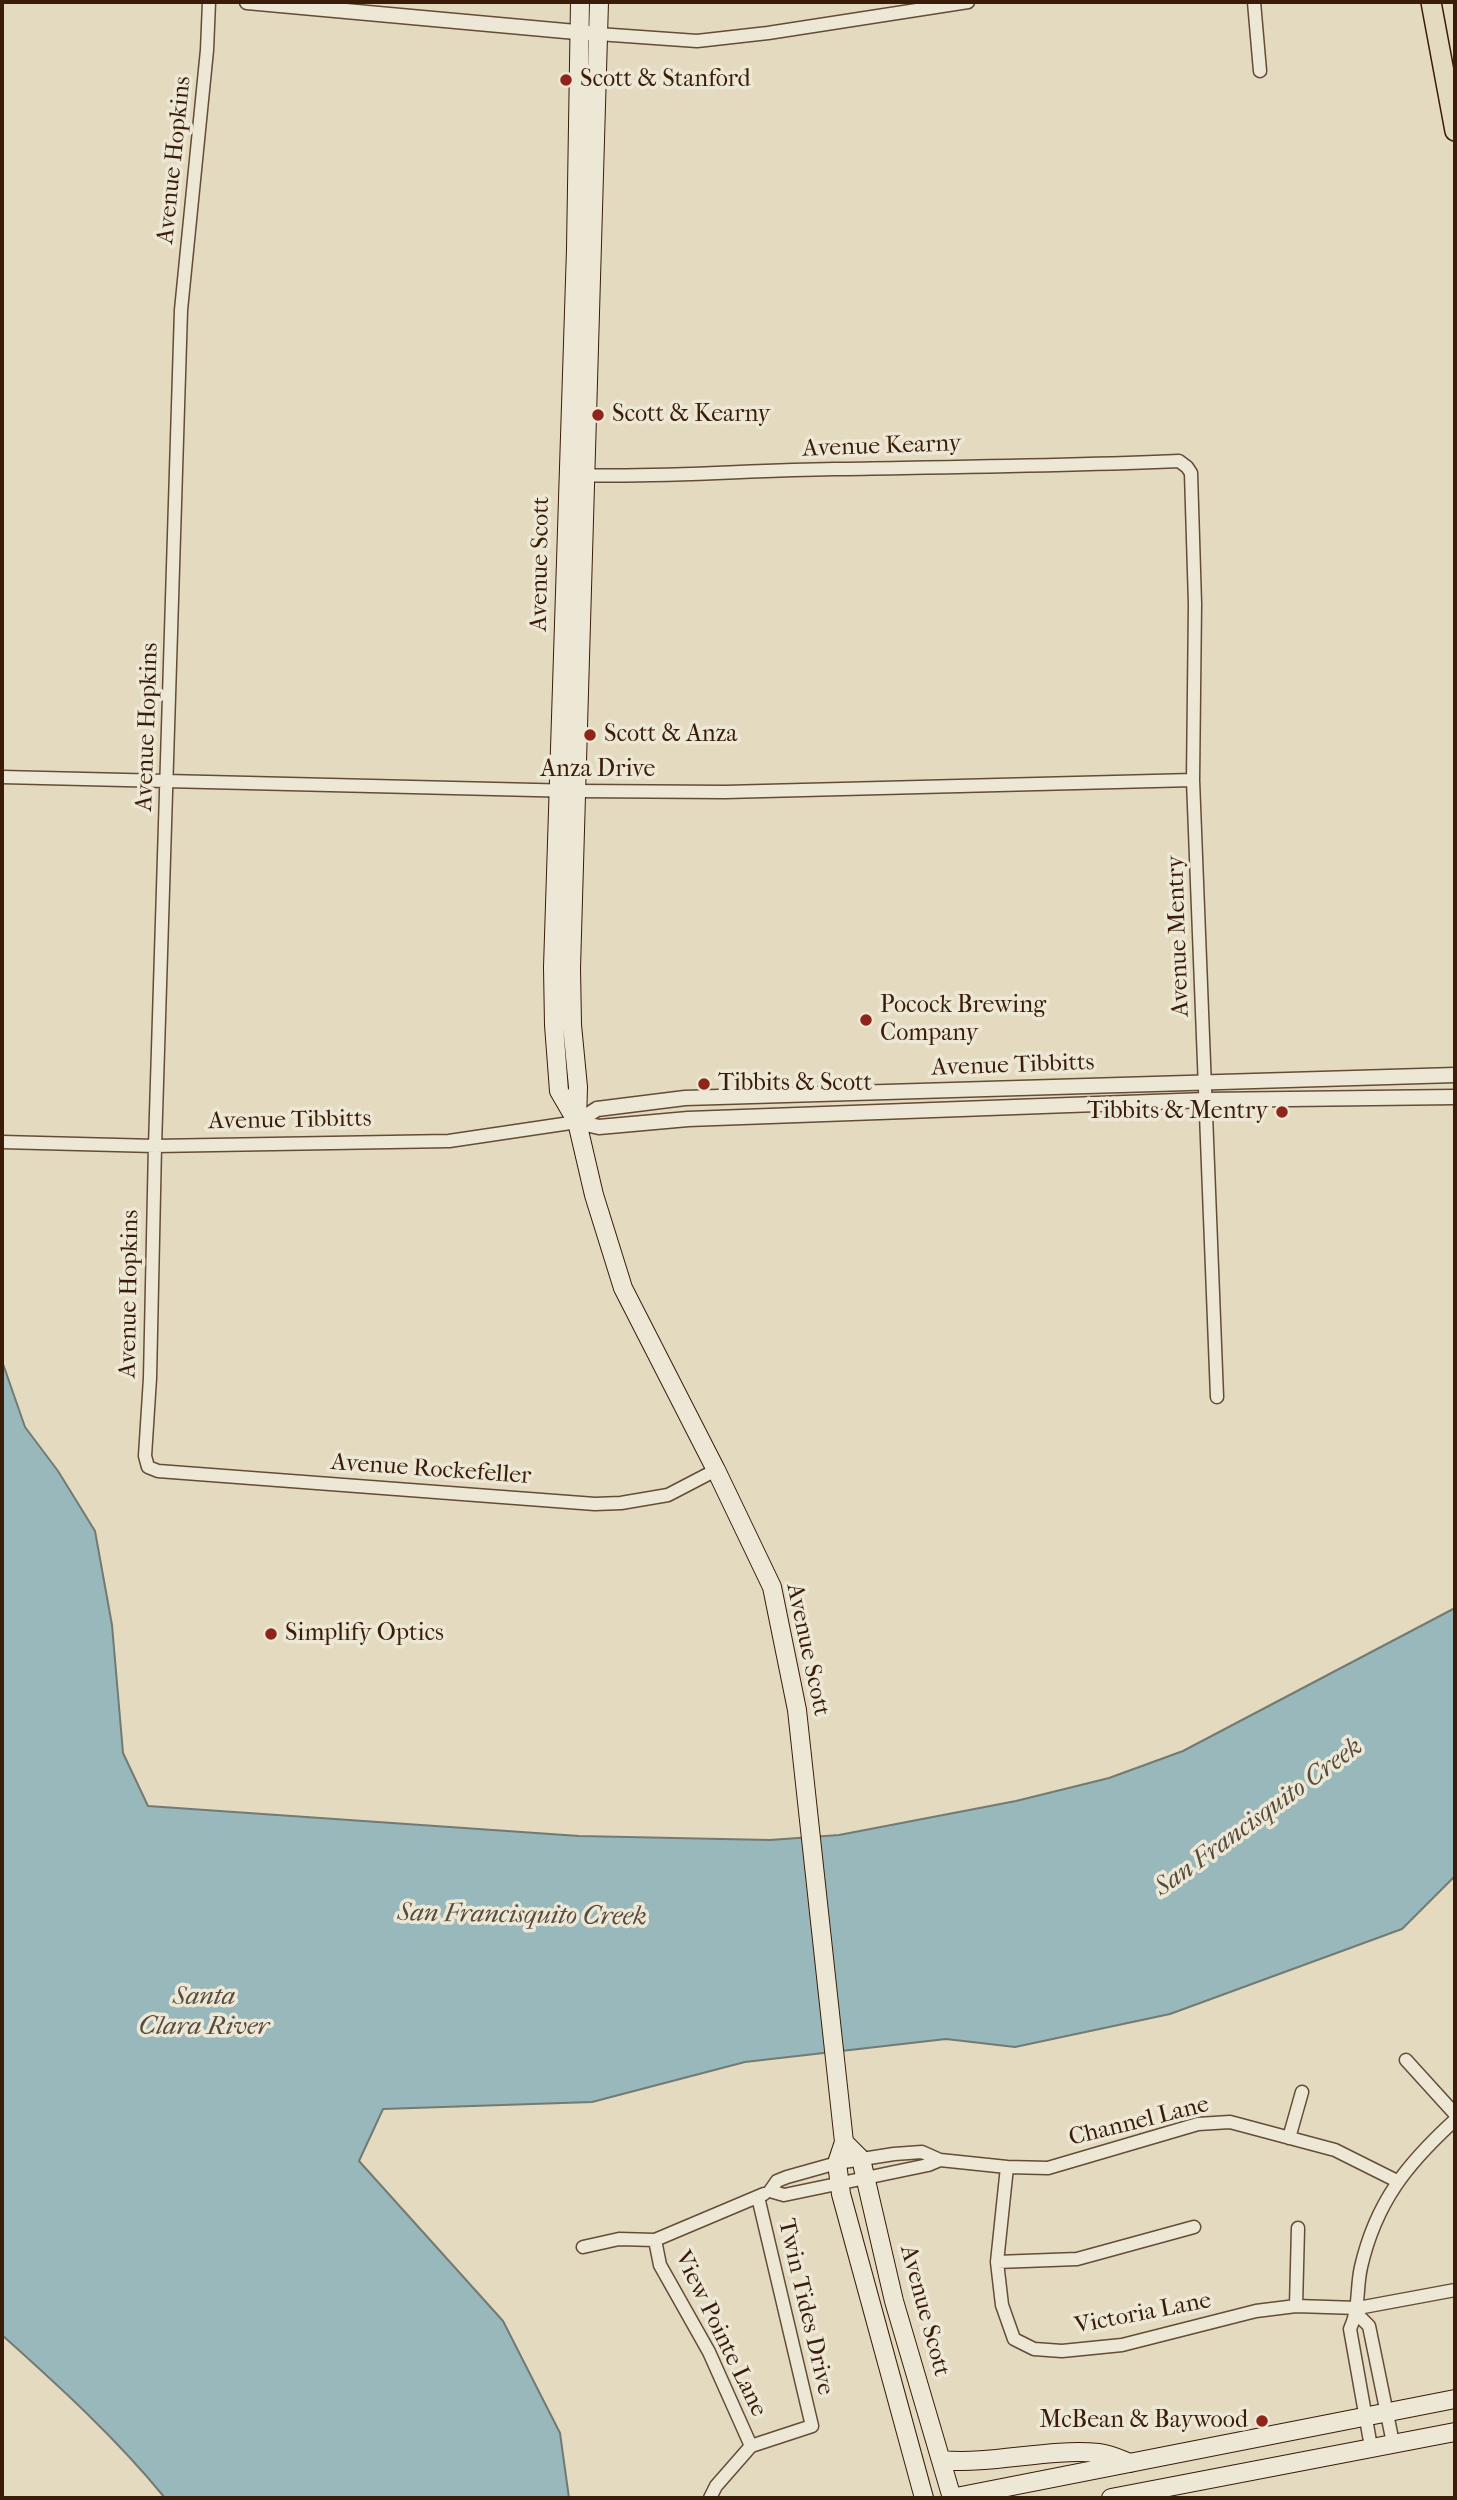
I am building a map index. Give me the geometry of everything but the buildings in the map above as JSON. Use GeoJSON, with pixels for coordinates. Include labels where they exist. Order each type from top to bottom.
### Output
{"type":"FeatureCollection","features":[{"type":"Feature","properties":{"kind":"main road","name":"Avenue Scott"},"geometry":{"type":"LineString","coordinates":[[576,475],[576,225],[580,2]]}},
{"type":"Feature","properties":{"kind":"main road","name":"Avenue Scott"},"geometry":{"type":"LineString","coordinates":[[599,2],[576,475],[567,791],[553,967],[559,1091],[577,1122],[594,1195],[624,1291],[716,1470],[772,1587],[797,1710],[844,2142],[837,2163],[839,2182],[872,2316],[924,2498]]}},
{"type":"Feature","properties":{"kind":"main road"},"geometry":{"type":"LineString","coordinates":[[1431,2],[1455,131]]}},
{"type":"Feature","properties":{"kind":"main road","name":"Avenue Scott"},"geometry":{"type":"LineString","coordinates":[[844,2142],[862,2168],[894,2301],[952,2498]]}},
{"type":"Feature","properties":{"kind":"main road"},"geometry":{"type":"LineString","coordinates":[[952,2498],[1455,2399]]}},
{"type":"Feature","properties":{"kind":"main road"},"geometry":{"type":"LineString","coordinates":[[1111,2498],[1455,2432]]}},
{"type":"Feature","properties":{"kind":"main road"},"geometry":{"type":"LineString","coordinates":[[941,2460],[961,2462],[1101,2453],[1130,2463]]}},
{"type":"Feature","properties":{"kind":"street","name":"Avenue Hopkins"},"geometry":{"type":"LineString","coordinates":[[145,1456],[152,1324],[181,310],[205,74],[209,2]]}},
{"type":"Feature","properties":{"kind":"street"},"geometry":{"type":"LineString","coordinates":[[247,2],[579,33],[697,41],[768,33],[968,2]]}},
{"type":"Feature","properties":{"kind":"street"},"geometry":{"type":"LineString","coordinates":[[1254,2],[1260,71]]}},
{"type":"Feature","properties":{"kind":"street","name":"Avenue Kearny"},"geometry":{"type":"LineString","coordinates":[[576,475],[724,474],[1179,461],[1191,474]]}},
{"type":"Feature","properties":{"kind":"street","name":"Avenue Mentry"},"geometry":{"type":"LineString","coordinates":[[1191,474],[1195,604],[1193,780],[1217,1397]]}},
{"type":"Feature","properties":{"kind":"street","name":"Anza Drive"},"geometry":{"type":"LineString","coordinates":[[2,777],[567,791],[735,792],[1193,780]]}},
{"type":"Feature","properties":{"kind":"street","name":"Avenue Tibbitts"},"geometry":{"type":"LineString","coordinates":[[577,1122],[597,1109],[685,1098],[1455,1075]]}},
{"type":"Feature","properties":{"kind":"street","name":"Avenue Tibbitts"},"geometry":{"type":"LineString","coordinates":[[2,1142],[155,1146],[449,1141],[577,1122],[599,1128],[688,1119],[1206,1100],[1455,1097]]}},
{"type":"Feature","properties":{"kind":"street","name":"Avenue Rockefeller"},"geometry":{"type":"LineString","coordinates":[[145,1456],[148,1467],[158,1471],[595,1504],[621,1503],[668,1494],[716,1470]]}},
{"type":"Feature","properties":{"kind":"street"},"geometry":{"type":"LineString","coordinates":[[1406,2060],[1455,2114]]}},
{"type":"Feature","properties":{"kind":"street"},"geometry":{"type":"LineString","coordinates":[[1289,2138],[1301,2092]]}},
{"type":"Feature","properties":{"kind":"street"},"geometry":{"type":"LineString","coordinates":[[1371,2447],[1350,2329],[1358,2311],[1361,2268],[1370,2235],[1397,2181],[1455,2120]]}},
{"type":"Feature","properties":{"kind":"street","name":"Channel Lane"},"geometry":{"type":"LineString","coordinates":[[862,2168],[928,2165],[940,2160],[1048,2168],[1198,2124],[1230,2122],[1335,2150],[1397,2181]]}},
{"type":"Feature","properties":{"kind":"street"},"geometry":{"type":"LineString","coordinates":[[583,2248],[619,2239],[655,2240],[764,2194],[779,2180],[837,2163],[862,2168]]}},
{"type":"Feature","properties":{"kind":"street","name":"Victoria Lane"},"geometry":{"type":"LineString","coordinates":[[1007,2167],[997,2262],[1002,2305],[1014,2339],[1034,2349],[1062,2351],[1122,2345],[1256,2311],[1296,2306],[1358,2311],[1455,2290]]}},
{"type":"Feature","properties":{"kind":"street"},"geometry":{"type":"LineString","coordinates":[[764,2194],[784,2195],[839,2182],[862,2168]]}},
{"type":"Feature","properties":{"kind":"street","name":"Twin Tides Drive"},"geometry":{"type":"LineString","coordinates":[[751,2446],[811,2426],[764,2194]]}},
{"type":"Feature","properties":{"kind":"street"},"geometry":{"type":"LineString","coordinates":[[997,2262],[1077,2259],[1194,2228]]}},
{"type":"Feature","properties":{"kind":"street"},"geometry":{"type":"LineString","coordinates":[[1296,2306],[1298,2228]]}},
{"type":"Feature","properties":{"kind":"street","name":"View Pointe Lane"},"geometry":{"type":"LineString","coordinates":[[655,2240],[660,2265],[709,2352],[751,2446]]}},
{"type":"Feature","properties":{"kind":"street"},"geometry":{"type":"LineString","coordinates":[[1358,2311],[1369,2326],[1393,2443]]}},
{"type":"Feature","properties":{"kind":"street"},"geometry":{"type":"LineString","coordinates":[[710,2498],[728,2471],[751,2446]]}},
{"type":"Feature","properties":{"kind":"water","name":"Santa Clara River"},"geometry":{"type":"Polygon","coordinates":[[[2,1361],[25,1427],[58,1471],[95,1531],[112,1625],[123,1753],[148,1806],[579,1836],[770,1840],[839,1835],[1016,1801],[1109,1778],[1183,1751],[1455,1608],[1455,1876],[1402,1929],[1170,2014],[1015,2047],[946,2039],[745,2062],[592,2102],[383,2109],[359,2161],[503,2321],[560,2433],[569,2498],[165,2498],[107,2434],[2,2335],[2,1361]]]}},
{"type":"Feature","properties":{"kind":"place","name":"Scott & Stanford"},"geometry":{"type":"Point","coordinates":[566,80]}},
{"type":"Feature","properties":{"kind":"place","name":"Scott & Kearny"},"geometry":{"type":"Point","coordinates":[598,415]}},
{"type":"Feature","properties":{"kind":"place","name":"Scott & Anza"},"geometry":{"type":"Point","coordinates":[590,735]}},
{"type":"Feature","properties":{"kind":"place","name":"Pocock Brewing Company"},"geometry":{"type":"Point","coordinates":[866,1020]}},
{"type":"Feature","properties":{"kind":"place","name":"Tibbits & Scott"},"geometry":{"type":"Point","coordinates":[704,1084]}},
{"type":"Feature","properties":{"kind":"place","name":"Tibbits & Mentry"},"geometry":{"type":"Point","coordinates":[1282,1112]}},
{"type":"Feature","properties":{"kind":"place","name":"Simplify Optics"},"geometry":{"type":"Point","coordinates":[271,1634]}},
{"type":"Feature","properties":{"kind":"place","name":"McBean & Baywood"},"geometry":{"type":"Point","coordinates":[1262,2421]}},
{"type":"Feature","properties":{"kind":"water label","name":"San Francisquito Creek"},"geometry":{"type":"Point","coordinates":[1259,1818]}},
{"type":"Feature","properties":{"kind":"water label","name":"San Francisquito Creek"},"geometry":{"type":"Point","coordinates":[522,1916]}}]}
